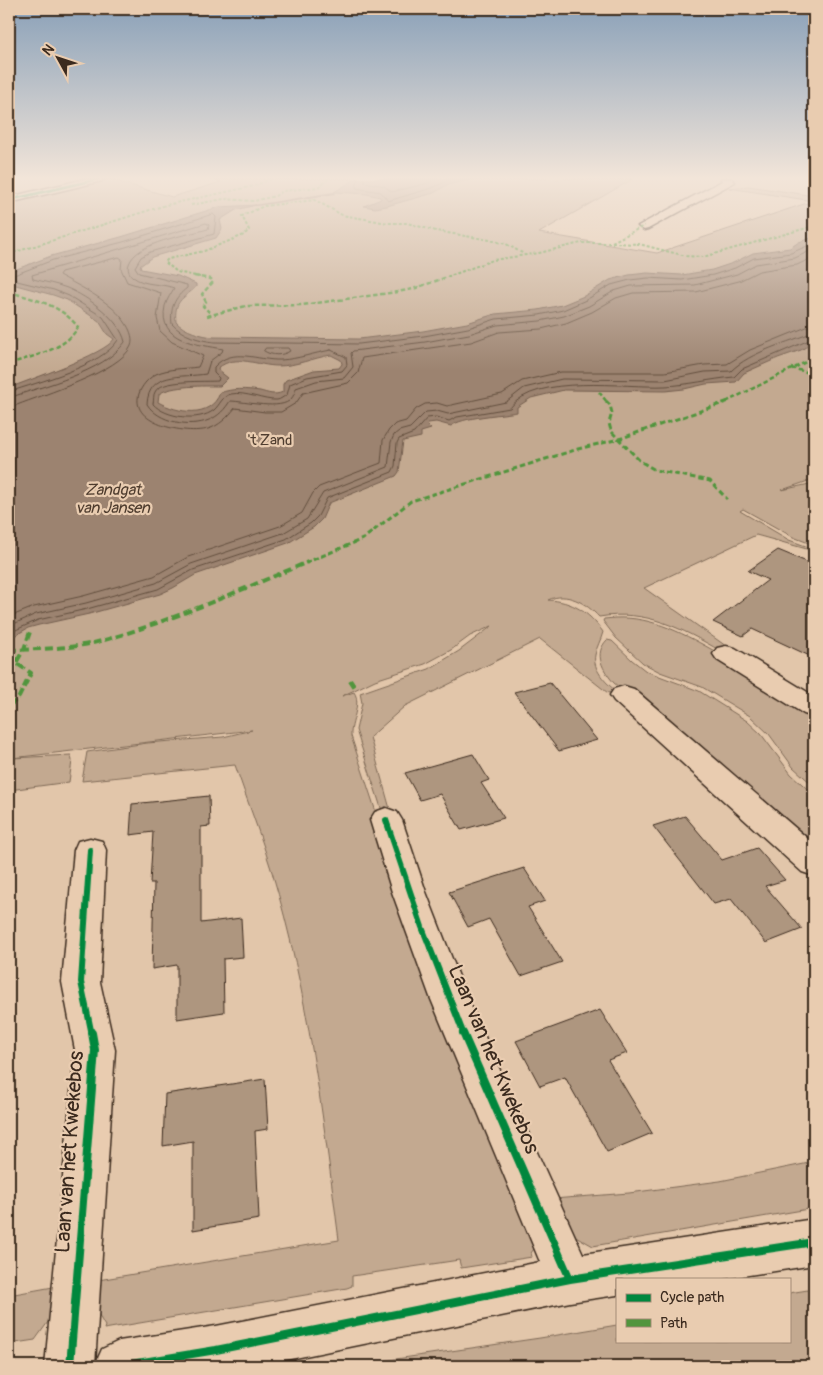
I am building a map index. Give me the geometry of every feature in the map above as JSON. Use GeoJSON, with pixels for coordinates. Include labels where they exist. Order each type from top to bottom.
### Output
{"type":"FeatureCollection","features":[{"type":"Feature","properties":{"kind":"street"},"geometry":{"type":"LineString","coordinates":[[726,654],[814,708]]}},
{"type":"Feature","properties":{"kind":"street"},"geometry":{"type":"LineString","coordinates":[[624,695],[814,863]]}},
{"type":"Feature","properties":{"kind":"street","name":"Laan van het Kwekebos"},"geometry":{"type":"LineString","coordinates":[[386,820],[401,870],[450,1000],[491,1100],[570,1279]]}},
{"type":"Feature","properties":{"kind":"street","name":"Laan van het Kwekebos"},"geometry":{"type":"LineString","coordinates":[[70,1366],[95,1050],[81,982],[90,850]]}},
{"type":"Feature","properties":{"kind":"street"},"geometry":{"type":"LineString","coordinates":[[119,1366],[216,1358],[570,1279],[814,1242]]}},
{"type":"Feature","properties":{"kind":"green space","name":"'t Zand"},"geometry":{"type":"Polygon","coordinates":[[[9,243],[599,243],[657,253],[686,243],[814,243],[814,479],[782,490],[814,483],[814,545],[793,537],[743,509],[740,511],[789,540],[814,549],[814,551],[756,535],[644,588],[726,646],[721,651],[663,622],[633,616],[599,617],[588,607],[576,600],[562,597],[548,600],[572,605],[586,613],[598,625],[603,632],[596,652],[596,665],[604,680],[616,691],[608,693],[540,639],[405,706],[370,737],[390,809],[382,811],[356,730],[362,703],[360,693],[429,669],[459,651],[492,626],[470,636],[451,650],[425,664],[375,680],[342,696],[354,692],[356,697],[357,702],[351,736],[376,812],[536,1246],[531,1253],[532,1257],[461,1268],[459,1260],[352,1276],[352,1286],[347,1288],[104,1329],[105,1326],[99,1315],[97,1304],[98,1280],[339,1240],[327,1147],[305,1008],[285,917],[259,832],[235,765],[82,781],[87,752],[147,743],[223,737],[252,730],[12,758],[71,755],[72,761],[69,782],[9,790],[9,243]]]}},
{"type":"Feature","properties":{"kind":"green space"},"geometry":{"type":"Polygon","coordinates":[[[604,619],[643,620],[681,633],[718,653],[716,655],[814,715],[814,786],[793,767],[769,734],[750,716],[702,687],[660,672],[643,663],[616,638],[603,621],[604,619]]]}},
{"type":"Feature","properties":{"kind":"green space"},"geometry":{"type":"Polygon","coordinates":[[[607,640],[612,641],[646,671],[699,691],[747,721],[761,734],[791,774],[814,795],[814,852],[733,779],[614,683],[606,673],[600,656],[603,645],[607,640]]]}},
{"type":"Feature","properties":{"kind":"green space"},"geometry":{"type":"Polygon","coordinates":[[[814,1162],[814,1208],[593,1246],[572,1234],[553,1199],[629,1193],[720,1181],[814,1162]]]}},
{"type":"Feature","properties":{"kind":"green space"},"geometry":{"type":"Polygon","coordinates":[[[53,1287],[48,1322],[35,1340],[9,1344],[9,1295],[53,1287]]]}},
{"type":"Feature","properties":{"kind":"green space"},"geometry":{"type":"Polygon","coordinates":[[[814,1289],[814,1366],[348,1366],[616,1325],[616,1342],[790,1342],[790,1293],[814,1289]]]}},
{"type":"Feature","properties":{"kind":"water","name":"Zandgat van Jansen"},"geometry":{"type":"Polygon","coordinates":[[[98,243],[199,243],[152,257],[140,266],[141,269],[178,276],[196,284],[196,287],[180,301],[176,309],[176,322],[179,325],[204,336],[214,337],[359,339],[423,331],[467,323],[495,314],[538,310],[562,305],[584,296],[610,280],[629,275],[647,273],[682,275],[712,270],[733,263],[753,253],[790,248],[797,243],[814,243],[814,342],[801,350],[744,373],[736,382],[706,384],[665,391],[564,390],[531,398],[517,407],[517,412],[472,418],[451,426],[436,422],[428,423],[427,425],[431,429],[421,432],[421,437],[403,441],[399,472],[396,476],[329,503],[322,519],[314,527],[288,543],[195,575],[160,594],[89,614],[28,628],[9,639],[9,388],[97,352],[114,339],[107,334],[99,321],[67,300],[9,282],[9,272],[51,256],[98,243]],[[331,355],[291,365],[278,366],[247,361],[232,361],[218,368],[228,378],[220,386],[171,389],[159,394],[158,402],[184,411],[201,410],[209,407],[220,393],[229,390],[245,389],[277,394],[283,392],[283,384],[286,380],[314,370],[339,368],[342,364],[341,360],[331,355]]]}},
{"type":"Feature","properties":{"kind":"building"},"geometry":{"type":"Polygon","coordinates":[[[778,550],[814,565],[814,658],[752,629],[743,636],[713,622],[768,580],[748,571],[778,550]]]}},
{"type":"Feature","properties":{"kind":"building"},"geometry":{"type":"Polygon","coordinates":[[[550,683],[597,740],[559,751],[514,692],[550,683]]]}},
{"type":"Feature","properties":{"kind":"building"},"geometry":{"type":"Polygon","coordinates":[[[473,754],[489,780],[481,783],[504,818],[461,830],[440,794],[420,800],[405,773],[473,754]]]}},
{"type":"Feature","properties":{"kind":"building"},"geometry":{"type":"Polygon","coordinates":[[[209,796],[210,826],[201,827],[201,923],[241,918],[243,957],[223,959],[224,1012],[177,1019],[177,965],[152,969],[154,883],[150,883],[153,832],[130,835],[132,804],[209,796]]]}},
{"type":"Feature","properties":{"kind":"building"},"geometry":{"type":"Polygon","coordinates":[[[685,816],[722,860],[757,848],[785,880],[765,886],[802,929],[766,943],[731,899],[714,904],[653,826],[685,816]]]}},
{"type":"Feature","properties":{"kind":"building"},"geometry":{"type":"Polygon","coordinates":[[[524,868],[545,901],[528,907],[562,962],[521,976],[489,919],[468,927],[449,892],[524,868]]]}},
{"type":"Feature","properties":{"kind":"building"},"geometry":{"type":"Polygon","coordinates":[[[600,1010],[627,1053],[608,1060],[652,1133],[607,1152],[565,1077],[540,1086],[516,1041],[600,1010]]]}},
{"type":"Feature","properties":{"kind":"building"},"geometry":{"type":"Polygon","coordinates":[[[265,1079],[268,1129],[255,1131],[259,1219],[193,1230],[193,1141],[163,1146],[165,1094],[265,1079]]]}},
{"type":"Feature","properties":{"kind":"marked path"},"geometry":{"type":"LineString","coordinates":[[9,254],[44,243]]}},
{"type":"Feature","properties":{"kind":"marked path"},"geometry":{"type":"LineString","coordinates":[[211,314],[203,306],[206,302],[202,294],[213,282],[211,279],[177,272],[165,262],[168,259],[204,251],[224,243]]}},
{"type":"Feature","properties":{"kind":"marked path"},"geometry":{"type":"LineString","coordinates":[[503,243],[524,254]]}},
{"type":"Feature","properties":{"kind":"marked path"},"geometry":{"type":"LineString","coordinates":[[207,316],[246,306],[302,305],[413,289],[493,260],[539,253],[580,243]]}},
{"type":"Feature","properties":{"kind":"marked path"},"geometry":{"type":"LineString","coordinates":[[617,243],[639,244],[686,256],[703,257],[753,243]]}},
{"type":"Feature","properties":{"kind":"marked path"},"geometry":{"type":"LineString","coordinates":[[9,292],[38,300],[56,308],[72,319],[78,327],[75,334],[59,345],[37,355],[9,364]]}},
{"type":"Feature","properties":{"kind":"marked path"},"geometry":{"type":"LineString","coordinates":[[9,650],[51,648],[99,642],[193,609],[363,539],[411,501],[578,449],[619,439],[667,421],[722,404],[814,358]]}},
{"type":"Feature","properties":{"kind":"marked path"},"geometry":{"type":"LineString","coordinates":[[791,368],[814,374]]}},
{"type":"Feature","properties":{"kind":"marked path"},"geometry":{"type":"LineString","coordinates":[[599,392],[610,405],[612,413],[609,423],[611,431],[640,461],[655,470],[710,481],[727,499]]}},
{"type":"Feature","properties":{"kind":"marked path"},"geometry":{"type":"LineString","coordinates":[[9,706],[19,697],[31,673],[16,663],[24,649],[31,629]]}},
{"type":"Feature","properties":{"kind":"marked path"},"geometry":{"type":"LineString","coordinates":[[350,680],[356,689]]}},
{"type":"Feature","properties":{"kind":"cycle path"},"geometry":{"type":"LineString","coordinates":[[386,820],[409,892],[477,1067],[570,1279]]}},
{"type":"Feature","properties":{"kind":"cycle path"},"geometry":{"type":"LineString","coordinates":[[70,1366],[95,1050],[81,982],[90,850]]}},
{"type":"Feature","properties":{"kind":"cycle path"},"geometry":{"type":"LineString","coordinates":[[119,1366],[216,1350],[570,1279],[814,1242]]}}]}
